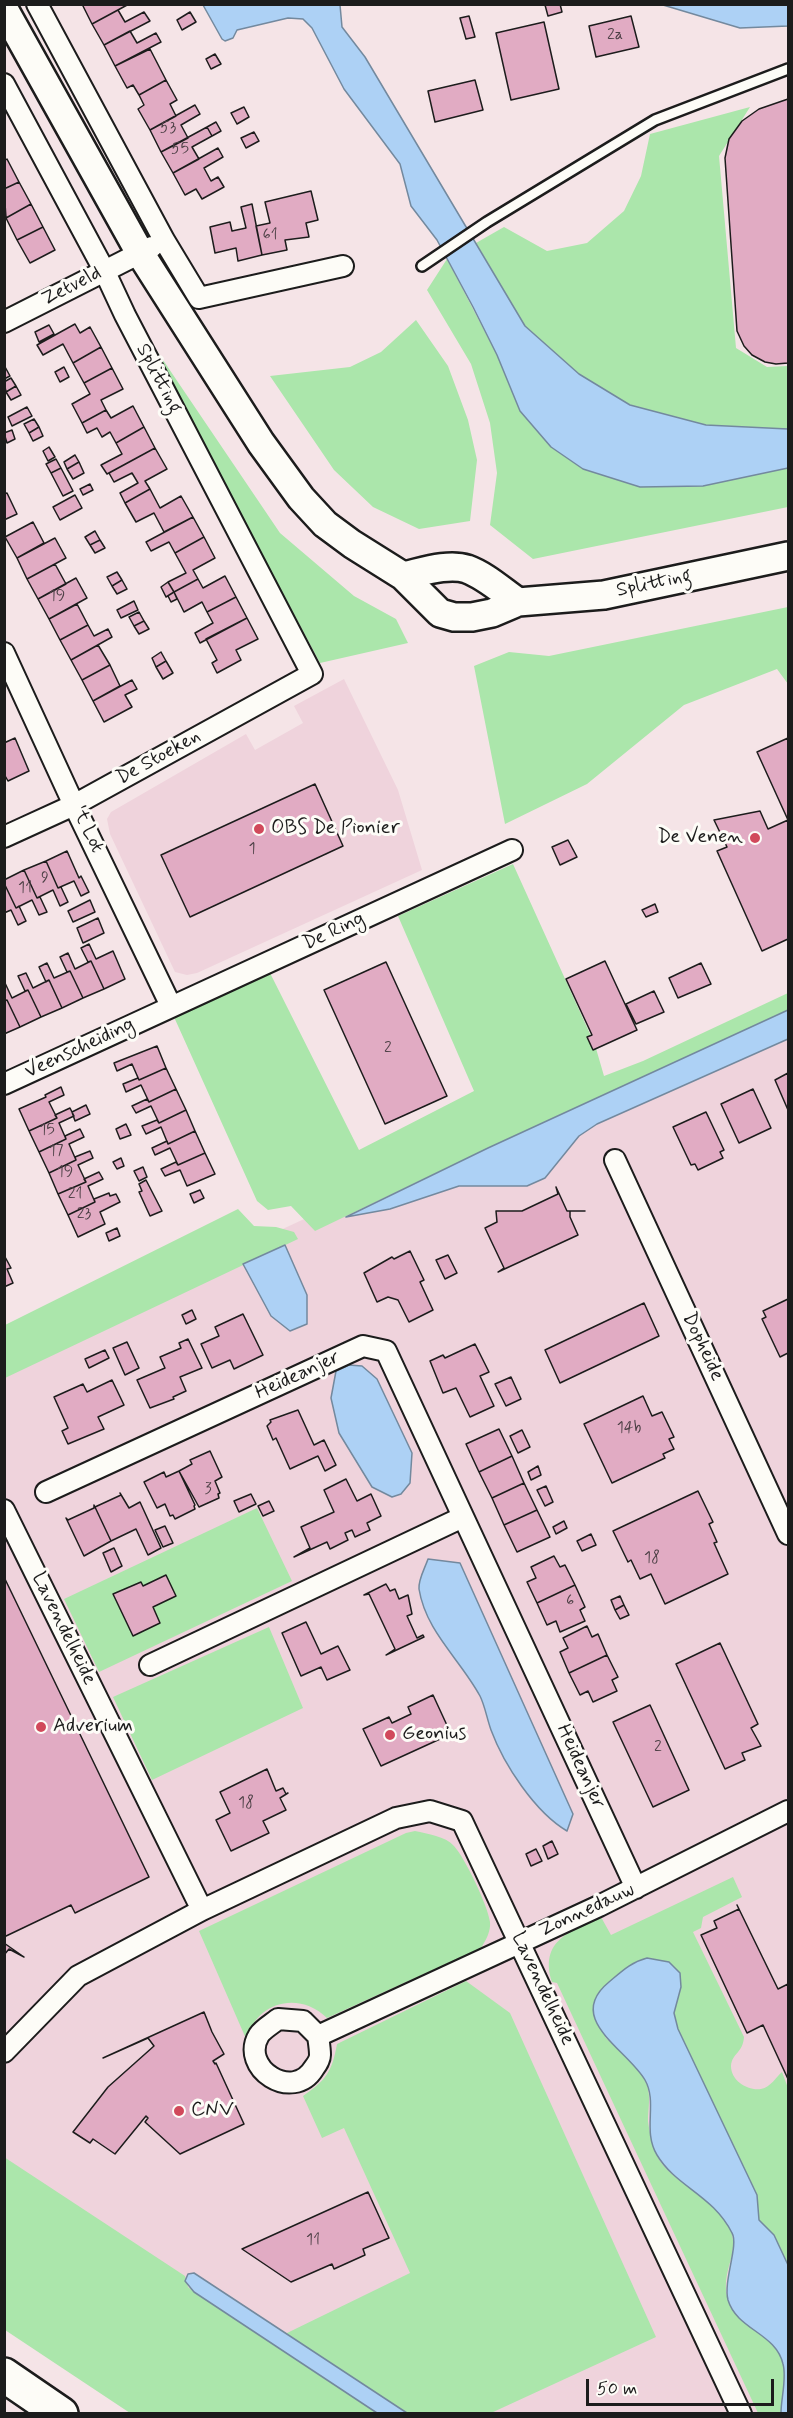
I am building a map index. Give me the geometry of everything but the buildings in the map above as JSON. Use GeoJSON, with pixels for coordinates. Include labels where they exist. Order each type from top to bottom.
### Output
{"type":"FeatureCollection","features":[{"type":"Feature","properties":{"kind":"highway"},"geometry":{"type":"LineString","coordinates":[[4,2375],[61,2414]]}},
{"type":"Feature","properties":{"kind":"main road","name":"Splitting"},"geometry":{"type":"LineString","coordinates":[[4,9],[140,253],[261,443],[301,498],[334,530],[403,576],[440,613],[454,617],[472,617],[492,613],[518,602],[603,595],[789,556]]}},
{"type":"Feature","properties":{"kind":"main road"},"geometry":{"type":"LineString","coordinates":[[403,576],[446,568],[466,569],[481,576],[518,602]]}},
{"type":"Feature","properties":{"kind":"street"},"geometry":{"type":"LineString","coordinates":[[37,4],[199,298],[343,266]]}},
{"type":"Feature","properties":{"kind":"street","name":"Splitting"},"geometry":{"type":"LineString","coordinates":[[4,84],[104,270],[124,315],[312,674]]}},
{"type":"Feature","properties":{"kind":"street"},"geometry":{"type":"LineString","coordinates":[[140,253],[165,240]]}},
{"type":"Feature","properties":{"kind":"street","name":"Zetveld"},"geometry":{"type":"LineString","coordinates":[[4,322],[140,253]]}},
{"type":"Feature","properties":{"kind":"street","name":"'t Lot"},"geometry":{"type":"LineString","coordinates":[[4,653],[164,1010]]}},
{"type":"Feature","properties":{"kind":"street","name":"De Stoeken"},"geometry":{"type":"LineString","coordinates":[[4,837],[74,805],[312,674]]}},
{"type":"Feature","properties":{"kind":"street","name":"De Ring"},"geometry":{"type":"LineString","coordinates":[[164,1010],[512,850]]}},
{"type":"Feature","properties":{"kind":"street","name":"Veenscheiding"},"geometry":{"type":"LineString","coordinates":[[4,1084],[164,1010]]}},
{"type":"Feature","properties":{"kind":"street","name":"Dopheide"},"geometry":{"type":"LineString","coordinates":[[615,1160],[789,1534]]}},
{"type":"Feature","properties":{"kind":"street","name":"Heideanjer"},"geometry":{"type":"LineString","coordinates":[[46,1492],[363,1346],[386,1351],[636,1888]]}},
{"type":"Feature","properties":{"kind":"street","name":"Lavendelheide"},"geometry":{"type":"LineString","coordinates":[[4,1510],[202,1910]]}},
{"type":"Feature","properties":{"kind":"street"},"geometry":{"type":"LineString","coordinates":[[150,1665],[463,1517]]}},
{"type":"Feature","properties":{"kind":"street","name":"Lavendelheide"},"geometry":{"type":"LineString","coordinates":[[4,2052],[78,1976],[202,1910],[396,1818],[430,1811],[462,1821],[741,2414]]}},
{"type":"Feature","properties":{"kind":"street","name":"Zonnedauw"},"geometry":{"type":"LineString","coordinates":[[318,2037],[636,1888],[789,1811]]}},
{"type":"Feature","properties":{"kind":"lane"},"geometry":{"type":"LineString","coordinates":[[422,266],[487,222],[655,120],[789,69]]}},
{"type":"Feature","properties":{"kind":"shaded area","name":"OBS De Pionier"},"geometry":{"type":"Polygon","coordinates":[[[344,679],[398,790],[422,870],[197,973],[187,975],[175,972],[110,834],[107,819],[111,812],[246,734],[255,750],[303,723],[294,706],[344,679]]]}},
{"type":"Feature","properties":{"kind":"shaded area"},"geometry":{"type":"Polygon","coordinates":[[[788,995],[788,2413],[227,2413],[5,2265],[4,1358],[788,995]]]}},
{"type":"Feature","properties":{"kind":"green space"},"geometry":{"type":"Polygon","coordinates":[[[750,107],[719,156],[736,348],[767,367],[788,366],[788,429],[706,425],[630,405],[579,374],[525,326],[476,243],[504,227],[547,251],[587,243],[624,211],[641,176],[650,134],[750,107]]]}},
{"type":"Feature","properties":{"kind":"green space"},"geometry":{"type":"Polygon","coordinates":[[[447,259],[497,355],[520,411],[703,486],[788,468],[788,507],[533,559],[490,525],[497,473],[490,423],[471,364],[427,290],[447,259]]]}},
{"type":"Feature","properties":{"kind":"green space"},"geometry":{"type":"Polygon","coordinates":[[[416,320],[448,366],[468,420],[477,460],[470,521],[419,529],[373,507],[334,470],[270,376],[350,367],[381,352],[416,320]]]}},
{"type":"Feature","properties":{"kind":"green space"},"geometry":{"type":"Polygon","coordinates":[[[140,326],[280,533],[354,596],[396,619],[408,643],[320,663],[140,326]]]}},
{"type":"Feature","properties":{"kind":"green space"},"geometry":{"type":"Polygon","coordinates":[[[788,607],[788,684],[777,669],[684,705],[587,784],[505,824],[474,666],[509,652],[549,656],[788,607]]]}},
{"type":"Feature","properties":{"kind":"green space"},"geometry":{"type":"Polygon","coordinates":[[[513,864],[595,1045],[604,1076],[643,1061],[788,993],[788,1010],[488,1148],[315,1231],[291,1206],[268,1210],[257,1201],[174,1017],[270,973],[359,1150],[474,1091],[398,916],[513,864]]]}},
{"type":"Feature","properties":{"kind":"green space"},"geometry":{"type":"Polygon","coordinates":[[[238,1209],[254,1226],[276,1227],[294,1232],[298,1239],[5,1378],[5,1325],[238,1209]]]}},
{"type":"Feature","properties":{"kind":"green space"},"geometry":{"type":"Polygon","coordinates":[[[257,1508],[292,1581],[99,1672],[64,1599],[257,1508]]]}},
{"type":"Feature","properties":{"kind":"green space"},"geometry":{"type":"Polygon","coordinates":[[[269,1627],[303,1708],[152,1780],[113,1697],[269,1627]]]}},
{"type":"Feature","properties":{"kind":"green space"},"geometry":{"type":"Polygon","coordinates":[[[415,1831],[446,1840],[454,1846],[470,1871],[481,1894],[490,1922],[489,1932],[481,1948],[327,2018],[316,2009],[304,2004],[279,2004],[268,2009],[259,2017],[251,2028],[247,2041],[199,1931],[406,1833],[415,1831]]]}},
{"type":"Feature","properties":{"kind":"green space"},"geometry":{"type":"Polygon","coordinates":[[[733,1877],[742,1897],[703,1917],[701,1928],[693,1932],[744,2037],[742,2046],[733,2058],[731,2066],[734,2076],[746,2087],[761,2089],[782,2072],[788,2088],[788,2265],[774,2235],[759,2220],[757,2195],[678,2029],[674,2013],[681,1987],[605,2037],[644,2078],[649,2099],[648,2121],[657,2156],[670,2173],[714,2206],[729,2226],[733,2246],[727,2274],[727,2296],[738,2316],[773,2344],[780,2353],[785,2370],[781,2413],[758,2413],[557,1983],[552,1982],[549,1968],[554,1947],[560,1939],[578,1927],[601,1917],[611,1935],[733,1877]]]}},
{"type":"Feature","properties":{"kind":"green space"},"geometry":{"type":"Polygon","coordinates":[[[466,1981],[510,2013],[656,2337],[491,2413],[407,2414],[285,2334],[410,2273],[344,2128],[322,2138],[303,2096],[327,2074],[333,2062],[337,2044],[466,1981]]]}},
{"type":"Feature","properties":{"kind":"green space"},"geometry":{"type":"Polygon","coordinates":[[[4,2157],[185,2276],[188,2287],[194,2292],[377,2413],[130,2413],[5,2330],[4,2157]]]}},
{"type":"Feature","properties":{"kind":"water"},"geometry":{"type":"Polygon","coordinates":[[[203,5],[340,5],[342,27],[365,57],[525,326],[579,374],[630,405],[706,425],[788,429],[788,468],[703,486],[640,487],[583,469],[551,447],[520,411],[497,355],[473,307],[437,240],[411,206],[400,164],[344,89],[312,28],[303,19],[288,18],[237,30],[233,38],[225,41],[203,5]]]}},
{"type":"Feature","properties":{"kind":"water"},"geometry":{"type":"Polygon","coordinates":[[[663,5],[788,5],[788,26],[740,28],[663,5]]]}},
{"type":"Feature","properties":{"kind":"water"},"geometry":{"type":"Polygon","coordinates":[[[788,1010],[788,1039],[597,1124],[579,1136],[545,1178],[527,1186],[459,1186],[390,1209],[346,1217],[488,1148],[788,1010]]]}},
{"type":"Feature","properties":{"kind":"water"},"geometry":{"type":"Polygon","coordinates":[[[285,1245],[307,1295],[307,1324],[290,1331],[271,1316],[243,1264],[285,1245]]]}},
{"type":"Feature","properties":{"kind":"water"},"geometry":{"type":"Polygon","coordinates":[[[349,1365],[362,1366],[377,1379],[412,1453],[410,1483],[401,1494],[392,1497],[372,1487],[339,1433],[331,1398],[336,1371],[349,1365]]]}},
{"type":"Feature","properties":{"kind":"water"},"geometry":{"type":"Polygon","coordinates":[[[428,1559],[460,1563],[573,1814],[567,1831],[543,1812],[512,1772],[491,1730],[480,1696],[429,1619],[419,1589],[428,1559]]]}},
{"type":"Feature","properties":{"kind":"water"},"geometry":{"type":"Polygon","coordinates":[[[647,1958],[669,1962],[680,1973],[681,1987],[674,2013],[678,2029],[757,2195],[759,2220],[774,2235],[788,2265],[788,2413],[781,2413],[784,2375],[779,2354],[773,2345],[739,2318],[728,2300],[728,2283],[734,2246],[732,2233],[715,2209],[674,2175],[657,2155],[651,2136],[650,2098],[645,2080],[603,2033],[596,2021],[593,2009],[597,1996],[626,1968],[647,1958]]]}},
{"type":"Feature","properties":{"kind":"water"},"geometry":{"type":"Polygon","coordinates":[[[194,2273],[407,2413],[377,2413],[194,2292],[185,2281],[188,2274],[194,2273]]]}},
{"type":"Feature","properties":{"kind":"place","name":"OBS De Pionier"},"geometry":{"type":"Point","coordinates":[259,829]}},
{"type":"Feature","properties":{"kind":"place","name":"De Venen"},"geometry":{"type":"Point","coordinates":[755,838]}},
{"type":"Feature","properties":{"kind":"place","name":"Adverium"},"geometry":{"type":"Point","coordinates":[41,1727]}},
{"type":"Feature","properties":{"kind":"place","name":"Geonius"},"geometry":{"type":"Point","coordinates":[390,1735]}},
{"type":"Feature","properties":{"kind":"place","name":"CNV"},"geometry":{"type":"Point","coordinates":[179,2111]}}]}
